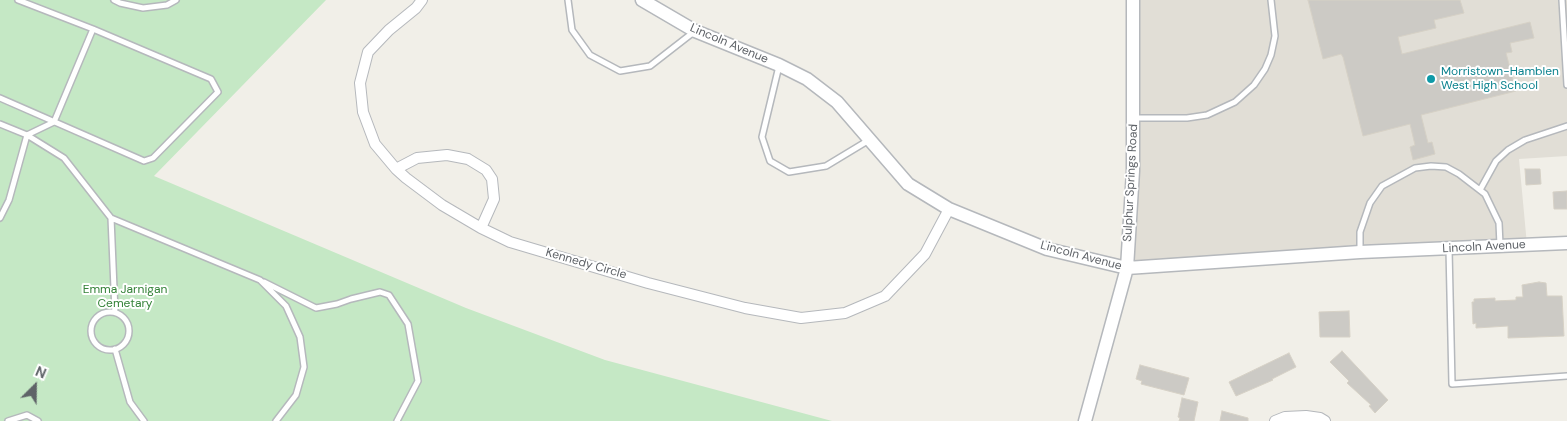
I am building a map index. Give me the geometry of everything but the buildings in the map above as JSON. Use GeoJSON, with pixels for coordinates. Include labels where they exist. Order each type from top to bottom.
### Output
{"type":"FeatureCollection","features":[{"type":"Feature","properties":{"kind":"street","name":"Kennedy Circle"},"geometry":{"type":"LineString","coordinates":[[422,0],[416,8],[389,30],[368,52],[360,84],[362,112],[375,144],[396,170],[442,205],[481,228],[510,242],[745,308],[801,318],[845,313],[885,296],[925,254],[949,210]]}},
{"type":"Feature","properties":{"kind":"street","name":"Lincoln Avenue"},"geometry":{"type":"LineString","coordinates":[[642,0],[695,31],[779,65],[807,79],[837,102],[908,184],[949,210],[1047,249],[1127,268],[1360,252],[1567,243]]}},
{"type":"Feature","properties":{"kind":"street","name":"Sulphur Springs Road"},"geometry":{"type":"LineString","coordinates":[[1085,421],[1127,268],[1133,171],[1133,0]]}},
{"type":"Feature","properties":{"kind":"street"},"geometry":{"type":"LineString","coordinates":[[396,170],[417,158],[447,155],[468,159],[486,170],[492,179],[494,199],[481,228]]}},
{"type":"Feature","properties":{"kind":"street"},"geometry":{"type":"LineString","coordinates":[[1275,421],[1285,417],[1306,416],[1320,418],[1325,421]]}},
{"type":"Feature","properties":{"kind":"lane"},"geometry":{"type":"LineString","coordinates":[[0,98],[144,160],[153,158],[218,92],[210,79],[93,29],[18,0]]}},
{"type":"Feature","properties":{"kind":"lane"},"geometry":{"type":"LineString","coordinates":[[114,0],[143,8],[167,5],[176,0]]}},
{"type":"Feature","properties":{"kind":"lane"},"geometry":{"type":"LineString","coordinates":[[568,0],[572,30],[585,49],[590,55],[620,71],[650,66],[695,31]]}},
{"type":"Feature","properties":{"kind":"lane"},"geometry":{"type":"LineString","coordinates":[[1134,118],[1187,118],[1207,114],[1235,102],[1254,85],[1265,69],[1271,55],[1275,36],[1271,0]]}},
{"type":"Feature","properties":{"kind":"lane"},"geometry":{"type":"LineString","coordinates":[[1562,0],[1567,85]]}},
{"type":"Feature","properties":{"kind":"lane"},"geometry":{"type":"LineString","coordinates":[[26,135],[54,122],[93,29]]}},
{"type":"Feature","properties":{"kind":"lane"},"geometry":{"type":"LineString","coordinates":[[779,65],[762,138],[770,161],[789,172],[826,166],[869,140]]}},
{"type":"Feature","properties":{"kind":"lane"},"geometry":{"type":"LineString","coordinates":[[0,124],[26,135],[64,158],[111,218],[260,280],[316,308],[380,292],[389,295],[408,324],[418,381],[397,421]]}},
{"type":"Feature","properties":{"kind":"lane"},"geometry":{"type":"LineString","coordinates":[[1480,190],[1496,161],[1508,150],[1524,140],[1567,126]]}},
{"type":"Feature","properties":{"kind":"lane"},"geometry":{"type":"LineString","coordinates":[[0,218],[9,200],[26,135]]}},
{"type":"Feature","properties":{"kind":"lane"},"geometry":{"type":"LineString","coordinates":[[1360,252],[1360,232],[1370,204],[1382,186],[1397,176],[1415,168],[1431,166],[1446,167],[1459,174],[1485,194],[1499,223],[1500,246]]}},
{"type":"Feature","properties":{"kind":"lane"},"geometry":{"type":"LineString","coordinates":[[111,218],[114,312]]}},
{"type":"Feature","properties":{"kind":"lane"},"geometry":{"type":"LineString","coordinates":[[1450,248],[1452,384],[1567,376]]}},
{"type":"Feature","properties":{"kind":"lane"},"geometry":{"type":"LineString","coordinates":[[260,280],[286,306],[300,337],[304,367],[296,395],[276,421]]}},
{"type":"Feature","properties":{"kind":"lane"},"geometry":{"type":"LineString","coordinates":[[108,311],[114,312],[125,319],[129,331],[125,342],[115,349],[109,350],[97,345],[93,340],[91,328],[96,317],[108,311]]}},
{"type":"Feature","properties":{"kind":"lane"},"geometry":{"type":"LineString","coordinates":[[115,349],[130,402],[144,421]]}},
{"type":"Feature","properties":{"kind":"lane"},"geometry":{"type":"LineString","coordinates":[[8,421],[27,415],[38,421]]}},
{"type":"Feature","properties":{"kind":"shaded area","name":"Morristown-Hamblen West High School"},"geometry":{"type":"Polygon","coordinates":[[[1133,0],[1567,0],[1567,156],[1519,159],[1527,245],[1127,268],[1133,0]]]}},
{"type":"Feature","properties":{"kind":"green space","name":"Emma Jarnigan Cemetary"},"geometry":{"type":"Polygon","coordinates":[[[0,0],[326,0],[154,176],[466,308],[605,360],[832,421],[0,421],[0,0]]]}},
{"type":"Feature","properties":{"kind":"place","name":"Morristown-Hamblen West High School"},"geometry":{"type":"Point","coordinates":[1431,79]}}]}
